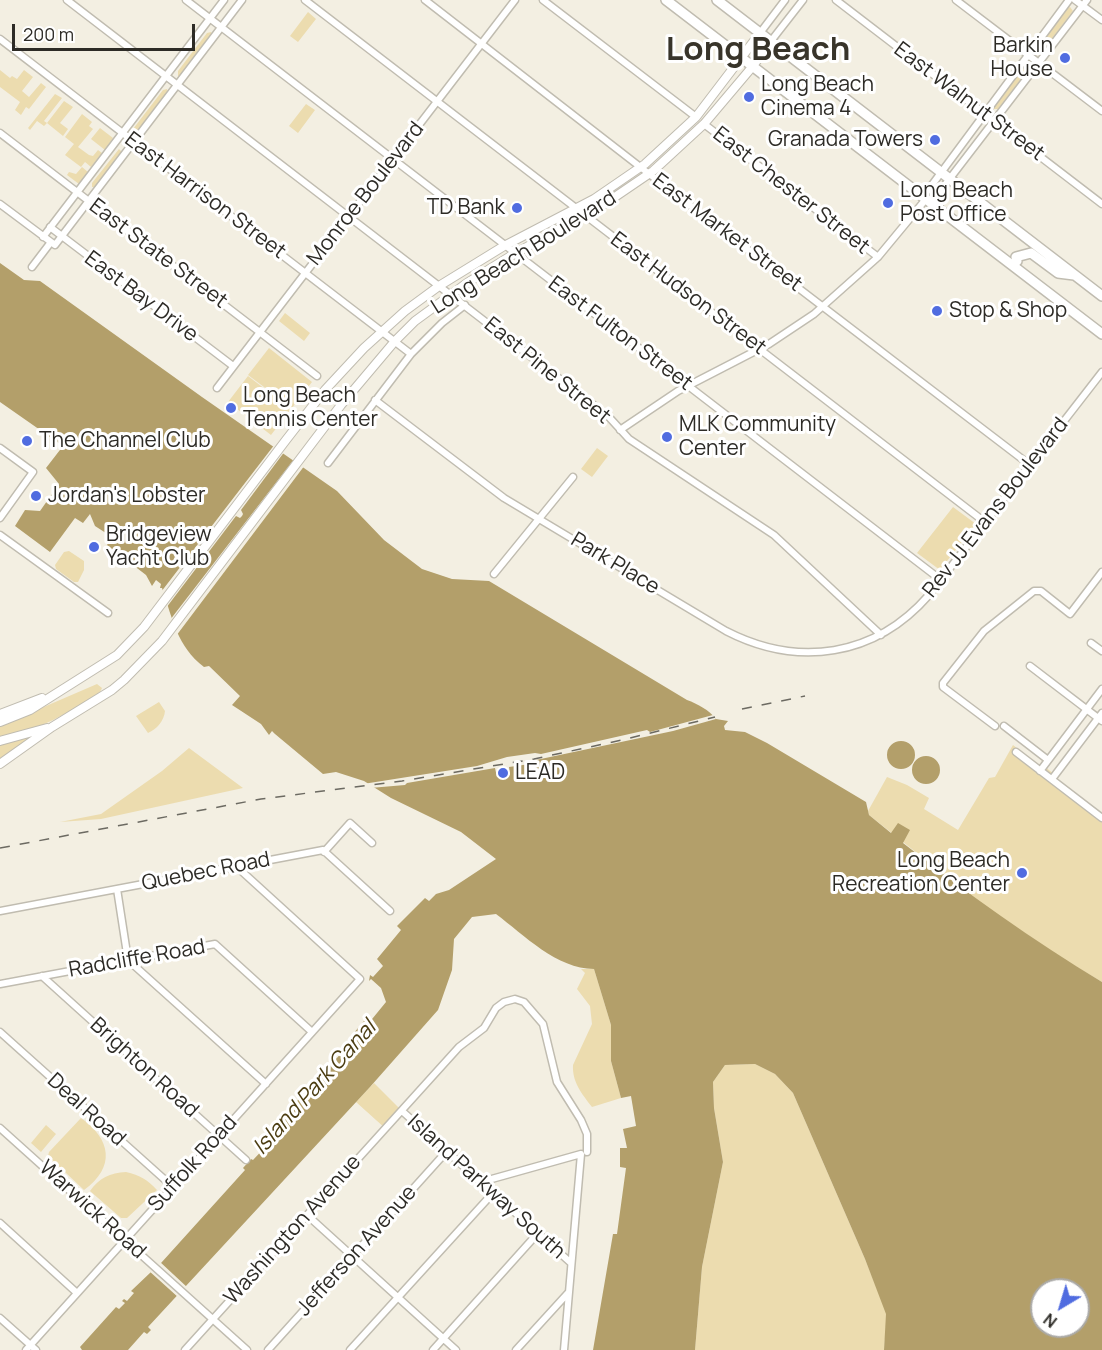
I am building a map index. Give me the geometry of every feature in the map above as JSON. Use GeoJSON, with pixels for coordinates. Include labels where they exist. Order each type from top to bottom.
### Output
{"type":"FeatureCollection","features":[{"type":"Feature","properties":{"kind":"highway"},"geometry":{"type":"LineString","coordinates":[[666,0],[1101,330]]}},
{"type":"Feature","properties":{"kind":"highway"},"geometry":{"type":"LineString","coordinates":[[717,0],[1102,296]]}},
{"type":"Feature","properties":{"kind":"highway"},"geometry":{"type":"LineString","coordinates":[[1012,264],[1017,261],[1016,258],[1031,253],[1058,273],[1074,275]]}},
{"type":"Feature","properties":{"kind":"main road","name":"Long Beach Boulevard"},"geometry":{"type":"LineString","coordinates":[[0,722],[30,710],[117,655],[144,627],[286,440],[338,376],[382,330],[439,286],[504,246],[617,185],[640,167],[696,117],[760,33]]}},
{"type":"Feature","properties":{"kind":"main road","name":"Long Beach Boulevard"},"geometry":{"type":"LineString","coordinates":[[0,764],[52,727],[112,690],[162,641],[363,377],[415,321],[514,254],[585,215],[649,174],[704,124],[771,41]]}},
{"type":"Feature","properties":{"kind":"main road"},"geometry":{"type":"LineString","coordinates":[[0,714],[57,692]]}},
{"type":"Feature","properties":{"kind":"main road"},"geometry":{"type":"LineString","coordinates":[[0,741],[52,727]]}},
{"type":"Feature","properties":{"kind":"street","name":"East Pine Street"},"geometry":{"type":"LineString","coordinates":[[67,0],[465,304],[608,416],[620,430],[639,445],[772,534],[881,635]]}},
{"type":"Feature","properties":{"kind":"street","name":"East Fulton Street"},"geometry":{"type":"LineString","coordinates":[[186,0],[941,580]]}},
{"type":"Feature","properties":{"kind":"street"},"geometry":{"type":"LineString","coordinates":[[43,237],[224,0]]}},
{"type":"Feature","properties":{"kind":"street"},"geometry":{"type":"LineString","coordinates":[[32,267],[62,236],[242,0]]}},
{"type":"Feature","properties":{"kind":"street","name":"East Hudson Street"},"geometry":{"type":"LineString","coordinates":[[305,0],[986,523]]}},
{"type":"Feature","properties":{"kind":"street","name":"East Market Street"},"geometry":{"type":"LineString","coordinates":[[425,0],[1030,465]]}},
{"type":"Feature","properties":{"kind":"street","name":"Monroe Boulevard"},"geometry":{"type":"LineString","coordinates":[[217,388],[515,0]]}},
{"type":"Feature","properties":{"kind":"street","name":"East Chester Street"},"geometry":{"type":"LineString","coordinates":[[543,0],[696,117]]}},
{"type":"Feature","properties":{"kind":"street","name":"Long Beach Boulevard"},"geometry":{"type":"LineString","coordinates":[[760,33],[785,0]]}},
{"type":"Feature","properties":{"kind":"street","name":"Long Beach Boulevard"},"geometry":{"type":"LineString","coordinates":[[771,41],[803,0]]}},
{"type":"Feature","properties":{"kind":"street","name":"East Walnut Street"},"geometry":{"type":"LineString","coordinates":[[836,0],[1102,204]]}},
{"type":"Feature","properties":{"kind":"street"},"geometry":{"type":"LineString","coordinates":[[956,0],[1102,111]]}},
{"type":"Feature","properties":{"kind":"street"},"geometry":{"type":"LineString","coordinates":[[927,199],[941,172],[1070,0]]}},
{"type":"Feature","properties":{"kind":"street"},"geometry":{"type":"LineString","coordinates":[[1075,0],[1085,3],[1102,20]]}},
{"type":"Feature","properties":{"kind":"street"},"geometry":{"type":"LineString","coordinates":[[620,430],[689,386],[795,328],[824,306],[878,257],[927,199],[950,179],[1085,3]]}},
{"type":"Feature","properties":{"kind":"street","name":"East Harrison Street"},"geometry":{"type":"LineString","coordinates":[[0,39],[411,354]]}},
{"type":"Feature","properties":{"kind":"street","name":"East Chester Street"},"geometry":{"type":"LineString","coordinates":[[704,124],[878,257]]}},
{"type":"Feature","properties":{"kind":"street","name":"East State Street"},"geometry":{"type":"LineString","coordinates":[[0,133],[317,376]]}},
{"type":"Feature","properties":{"kind":"street"},"geometry":{"type":"LineString","coordinates":[[0,204],[53,244]]}},
{"type":"Feature","properties":{"kind":"street","name":"East Bay Drive"},"geometry":{"type":"LineString","coordinates":[[50,227],[233,366]]}},
{"type":"Feature","properties":{"kind":"street","name":"Long Beach Boulevard"},"geometry":{"type":"LineString","coordinates":[[328,463],[411,354],[465,304]]}},
{"type":"Feature","properties":{"kind":"street","name":"Rev JJ Evans Boulevard"},"geometry":{"type":"LineString","coordinates":[[881,635],[913,613],[941,580],[1102,372]]}},
{"type":"Feature","properties":{"kind":"street","name":"Park Place"},"geometry":{"type":"LineString","coordinates":[[375,400],[504,498],[726,631],[749,642],[781,651],[815,652],[844,648],[881,635]]}},
{"type":"Feature","properties":{"kind":"street"},"geometry":{"type":"LineString","coordinates":[[0,448],[33,472],[0,518]]}},
{"type":"Feature","properties":{"kind":"street"},"geometry":{"type":"LineString","coordinates":[[494,574],[573,477]]}},
{"type":"Feature","properties":{"kind":"street"},"geometry":{"type":"LineString","coordinates":[[0,535],[108,613]]}},
{"type":"Feature","properties":{"kind":"street"},"geometry":{"type":"LineString","coordinates":[[995,726],[943,687],[943,684],[984,631],[1035,590],[1041,591],[1070,614],[1102,572]]}},
{"type":"Feature","properties":{"kind":"street"},"geometry":{"type":"LineString","coordinates":[[1091,643],[1102,651]]}},
{"type":"Feature","properties":{"kind":"street"},"geometry":{"type":"LineString","coordinates":[[1030,666],[1101,717],[1052,779]]}},
{"type":"Feature","properties":{"kind":"street"},"geometry":{"type":"LineString","coordinates":[[1040,771],[1102,689]]}},
{"type":"Feature","properties":{"kind":"street"},"geometry":{"type":"LineString","coordinates":[[1004,726],[1048,760]]}},
{"type":"Feature","properties":{"kind":"street"},"geometry":{"type":"LineString","coordinates":[[1016,752],[1102,818]]}},
{"type":"Feature","properties":{"kind":"street"},"geometry":{"type":"LineString","coordinates":[[372,843],[350,823],[324,852],[390,911]]}},
{"type":"Feature","properties":{"kind":"street","name":"Quebec Road"},"geometry":{"type":"LineString","coordinates":[[0,911],[323,850],[324,852]]}},
{"type":"Feature","properties":{"kind":"street","name":"Suffolk Road"},"geometry":{"type":"LineString","coordinates":[[31,1348],[172,1187],[360,979],[237,867]]}},
{"type":"Feature","properties":{"kind":"street"},"geometry":{"type":"LineString","coordinates":[[117,889],[128,960],[266,1084]]}},
{"type":"Feature","properties":{"kind":"street","name":"Radcliffe Road"},"geometry":{"type":"LineString","coordinates":[[0,984],[215,944],[312,1032]]}},
{"type":"Feature","properties":{"kind":"street","name":"Brighton Road"},"geometry":{"type":"LineString","coordinates":[[42,976],[246,1160]]}},
{"type":"Feature","properties":{"kind":"street","name":"Washington Avenue"},"geometry":{"type":"LineString","coordinates":[[185,1350],[459,1047],[484,1028],[496,1008],[504,1002],[515,999],[524,1002],[543,1024],[558,1082],[587,1134],[584,1153]]}},
{"type":"Feature","properties":{"kind":"street","name":"Deal Road"},"geometry":{"type":"LineString","coordinates":[[0,1032],[172,1187]]}},
{"type":"Feature","properties":{"kind":"street","name":"Island Parkway South"},"geometry":{"type":"LineString","coordinates":[[402,1111],[571,1263]]}},
{"type":"Feature","properties":{"kind":"street","name":"Warwick Road"},"geometry":{"type":"LineString","coordinates":[[0,1128],[247,1350]]}},
{"type":"Feature","properties":{"kind":"street","name":"Jefferson Avenue"},"geometry":{"type":"LineString","coordinates":[[268,1350],[447,1151]]}},
{"type":"Feature","properties":{"kind":"street"},"geometry":{"type":"LineString","coordinates":[[481,1182],[584,1153],[571,1263],[564,1350]]}},
{"type":"Feature","properties":{"kind":"street"},"geometry":{"type":"LineString","coordinates":[[350,1350],[493,1193]]}},
{"type":"Feature","properties":{"kind":"street"},"geometry":{"type":"LineString","coordinates":[[307,1215],[456,1350]]}},
{"type":"Feature","properties":{"kind":"street"},"geometry":{"type":"LineString","coordinates":[[0,1224],[78,1293]]}},
{"type":"Feature","properties":{"kind":"street"},"geometry":{"type":"LineString","coordinates":[[433,1350],[538,1233]]}},
{"type":"Feature","properties":{"kind":"street"},"geometry":{"type":"LineString","coordinates":[[516,1350],[569,1292]]}},
{"type":"Feature","properties":{"kind":"street"},"geometry":{"type":"LineString","coordinates":[[0,1317],[31,1348]]}},
{"type":"Feature","properties":{"kind":"shaded area"},"geometry":{"type":"Polygon","coordinates":[[[1070,7],[1073,11],[1042,52],[1038,52],[1037,48],[1070,7]]]}},
{"type":"Feature","properties":{"kind":"shaded area"},"geometry":{"type":"Polygon","coordinates":[[[308,12],[316,19],[298,42],[290,36],[308,12]]]}},
{"type":"Feature","properties":{"kind":"shaded area"},"geometry":{"type":"Polygon","coordinates":[[[207,33],[212,34],[181,76],[178,76],[178,71],[207,33]]]}},
{"type":"Feature","properties":{"kind":"shaded area"},"geometry":{"type":"Polygon","coordinates":[[[1024,65],[1029,69],[998,109],[994,109],[993,108],[1024,65]]]}},
{"type":"Feature","properties":{"kind":"shaded area"},"geometry":{"type":"Polygon","coordinates":[[[0,70],[10,78],[12,76],[17,79],[24,70],[33,77],[22,91],[29,97],[41,83],[46,87],[29,109],[26,107],[21,115],[15,110],[20,102],[0,87],[0,70]]]}},
{"type":"Feature","properties":{"kind":"shaded area"},"geometry":{"type":"Polygon","coordinates":[[[167,89],[168,94],[138,133],[134,133],[133,129],[163,90],[167,89]]]}},
{"type":"Feature","properties":{"kind":"shaded area"},"geometry":{"type":"Polygon","coordinates":[[[55,94],[62,98],[44,121],[47,123],[44,126],[37,121],[30,130],[28,128],[55,94]]]}},
{"type":"Feature","properties":{"kind":"shaded area"},"geometry":{"type":"Polygon","coordinates":[[[64,101],[73,107],[60,123],[68,129],[63,136],[47,123],[64,101]]]}},
{"type":"Feature","properties":{"kind":"shaded area"},"geometry":{"type":"Polygon","coordinates":[[[306,104],[315,110],[298,133],[289,126],[306,104]]]}},
{"type":"Feature","properties":{"kind":"shaded area"},"geometry":{"type":"Polygon","coordinates":[[[82,114],[92,122],[89,126],[93,129],[78,147],[93,156],[98,150],[102,153],[91,167],[85,162],[81,167],[65,155],[74,144],[65,137],[82,114]]]}},
{"type":"Feature","properties":{"kind":"shaded area"},"geometry":{"type":"Polygon","coordinates":[[[100,128],[113,138],[105,150],[91,139],[100,128]]]}},
{"type":"Feature","properties":{"kind":"shaded area"},"geometry":{"type":"Polygon","coordinates":[[[119,149],[122,152],[97,187],[92,187],[92,183],[119,149]]]}},
{"type":"Feature","properties":{"kind":"shaded area"},"geometry":{"type":"Polygon","coordinates":[[[82,167],[88,172],[79,184],[67,175],[69,172],[76,174],[82,167]]]}},
{"type":"Feature","properties":{"kind":"shaded area"},"geometry":{"type":"Polygon","coordinates":[[[285,313],[310,333],[304,341],[279,321],[285,313]]]}},
{"type":"Feature","properties":{"kind":"shaded area"},"geometry":{"type":"Polygon","coordinates":[[[269,348],[312,382],[292,408],[248,375],[269,348]]]}},
{"type":"Feature","properties":{"kind":"shaded area"},"geometry":{"type":"Polygon","coordinates":[[[248,376],[291,409],[271,435],[228,402],[248,376]]]}},
{"type":"Feature","properties":{"kind":"shaded area"},"geometry":{"type":"Polygon","coordinates":[[[597,448],[608,456],[592,477],[581,469],[597,448]]]}},
{"type":"Feature","properties":{"kind":"shaded area"},"geometry":{"type":"Polygon","coordinates":[[[953,507],[976,524],[940,570],[917,553],[953,507]]]}},
{"type":"Feature","properties":{"kind":"shaded area"},"geometry":{"type":"Polygon","coordinates":[[[69,551],[84,561],[84,570],[78,582],[74,582],[56,569],[55,565],[64,552],[69,551]]]}},
{"type":"Feature","properties":{"kind":"shaded area"},"geometry":{"type":"Polygon","coordinates":[[[97,684],[102,688],[100,692],[65,714],[40,726],[0,737],[0,726],[97,684]]]}},
{"type":"Feature","properties":{"kind":"shaded area"},"geometry":{"type":"Polygon","coordinates":[[[159,702],[165,711],[162,721],[148,733],[136,716],[159,702]]]}},
{"type":"Feature","properties":{"kind":"shaded area"},"geometry":{"type":"Polygon","coordinates":[[[44,731],[0,762],[0,744],[44,731]]]}},
{"type":"Feature","properties":{"kind":"shaded area","name":"Long Beach Recreation Center"},"geometry":{"type":"Polygon","coordinates":[[[1013,745],[1042,768],[1044,766],[1055,775],[1053,779],[1102,817],[1102,982],[981,904],[869,815],[868,811],[887,777],[929,798],[924,809],[958,830],[989,778],[995,777],[1013,745]]]}},
{"type":"Feature","properties":{"kind":"shaded area"},"geometry":{"type":"Polygon","coordinates":[[[189,748],[243,788],[101,819],[60,822],[101,814],[162,771],[189,748]]]}},
{"type":"Feature","properties":{"kind":"shaded area"},"geometry":{"type":"Polygon","coordinates":[[[581,969],[594,969],[611,1025],[611,1061],[621,1098],[592,1107],[578,1088],[573,1071],[573,1065],[592,1024],[590,1006],[577,989],[585,973],[581,969]]]}},
{"type":"Feature","properties":{"kind":"shaded area"},"geometry":{"type":"Polygon","coordinates":[[[755,1064],[775,1074],[793,1093],[887,1314],[884,1350],[695,1350],[702,1267],[723,1162],[714,1108],[713,1082],[725,1065],[755,1064]]]}},
{"type":"Feature","properties":{"kind":"shaded area"},"geometry":{"type":"Polygon","coordinates":[[[374,1083],[402,1111],[386,1129],[356,1102],[374,1083]]]}},
{"type":"Feature","properties":{"kind":"shaded area"},"geometry":{"type":"Polygon","coordinates":[[[81,1118],[99,1135],[106,1153],[101,1172],[84,1190],[48,1156],[49,1152],[81,1118]]]}},
{"type":"Feature","properties":{"kind":"shaded area"},"geometry":{"type":"Polygon","coordinates":[[[46,1125],[56,1134],[41,1152],[31,1143],[46,1125]]]}},
{"type":"Feature","properties":{"kind":"shaded area"},"geometry":{"type":"Polygon","coordinates":[[[126,1172],[143,1178],[157,1190],[127,1218],[121,1218],[90,1191],[105,1177],[126,1172]]]}},
{"type":"Feature","properties":{"kind":"water","name":"Island Park Canal"},"geometry":{"type":"Polygon","coordinates":[[[0,263],[24,280],[40,281],[337,491],[384,540],[422,569],[452,579],[489,581],[695,703],[716,719],[728,721],[724,726],[725,730],[745,732],[767,743],[866,802],[869,815],[891,833],[898,823],[910,830],[903,843],[927,862],[1025,933],[1102,982],[1102,1350],[884,1350],[886,1314],[865,1259],[793,1093],[775,1074],[755,1064],[725,1065],[713,1082],[714,1108],[723,1162],[702,1267],[695,1350],[593,1350],[613,1234],[617,1234],[626,1168],[620,1167],[620,1148],[627,1148],[623,1129],[636,1126],[631,1096],[621,1098],[611,1061],[611,1025],[594,969],[580,967],[554,957],[496,914],[472,917],[454,939],[452,970],[438,1010],[370,1087],[148,1327],[151,1330],[147,1334],[144,1332],[128,1350],[82,1350],[80,1347],[116,1307],[119,1309],[125,1303],[122,1301],[124,1299],[127,1301],[134,1293],[131,1291],[152,1273],[245,1170],[243,1168],[251,1159],[253,1160],[270,1142],[268,1139],[277,1128],[280,1130],[287,1123],[284,1120],[298,1106],[295,1103],[302,1096],[305,1098],[307,1095],[305,1093],[356,1037],[353,1034],[364,1021],[368,1024],[386,1002],[381,988],[371,979],[369,981],[370,975],[373,977],[383,966],[377,959],[401,930],[397,926],[425,898],[429,901],[436,894],[449,890],[496,859],[461,832],[391,798],[364,781],[336,772],[323,774],[272,731],[269,735],[261,724],[232,705],[240,696],[209,666],[204,667],[188,650],[177,632],[162,588],[160,588],[161,584],[156,580],[152,586],[146,575],[107,545],[112,537],[95,526],[90,514],[83,523],[75,518],[50,552],[15,526],[25,510],[40,511],[59,484],[46,468],[63,446],[0,402],[0,263]]]}},
{"type":"Feature","properties":{"kind":"water"},"geometry":{"type":"Polygon","coordinates":[[[901,741],[911,745],[915,755],[911,765],[901,769],[891,765],[887,755],[891,745],[901,741]]]}},
{"type":"Feature","properties":{"kind":"water"},"geometry":{"type":"Polygon","coordinates":[[[926,756],[936,760],[940,770],[936,780],[926,784],[916,780],[912,770],[916,760],[926,756]]]}},
{"type":"Feature","properties":{"kind":"pier"},"geometry":{"type":"Polygon","coordinates":[[[275,444],[285,451],[241,510],[242,516],[240,518],[236,516],[166,608],[161,592],[275,444]]]}},
{"type":"Feature","properties":{"kind":"pier"},"geometry":{"type":"Polygon","coordinates":[[[295,458],[305,465],[176,636],[170,620],[295,458]]]}},
{"type":"Feature","properties":{"kind":"pier"},"geometry":{"type":"Polygon","coordinates":[[[713,715],[716,719],[673,731],[536,760],[537,763],[509,767],[510,775],[497,777],[495,768],[405,785],[370,788],[363,784],[477,766],[507,757],[541,754],[647,730],[650,732],[713,715]]]}},
{"type":"Feature","properties":{"kind":"pier"},"geometry":{"type":"Polygon","coordinates":[[[159,1261],[188,1288],[179,1298],[148,1270],[159,1261]]]}},
{"type":"Feature","properties":{"kind":"railway"},"geometry":{"type":"LineString","coordinates":[[742,709],[805,696]]}},
{"type":"Feature","properties":{"kind":"railway"},"geometry":{"type":"LineString","coordinates":[[0,848],[261,799],[402,781],[534,759],[715,717]]}},
{"type":"Feature","properties":{"kind":"place","name":"Barkin House"},"geometry":{"type":"Point","coordinates":[1065,58]}},
{"type":"Feature","properties":{"kind":"place","name":"Long Beach Cinema 4"},"geometry":{"type":"Point","coordinates":[749,97]}},
{"type":"Feature","properties":{"kind":"place","name":"Granada Towers"},"geometry":{"type":"Point","coordinates":[935,140]}},
{"type":"Feature","properties":{"kind":"place","name":"Long Beach Post Office"},"geometry":{"type":"Point","coordinates":[888,203]}},
{"type":"Feature","properties":{"kind":"place","name":"TD Bank"},"geometry":{"type":"Point","coordinates":[517,208]}},
{"type":"Feature","properties":{"kind":"place","name":"Stop & Shop"},"geometry":{"type":"Point","coordinates":[937,311]}},
{"type":"Feature","properties":{"kind":"place","name":"Long Beach Tennis Center"},"geometry":{"type":"Point","coordinates":[231,408]}},
{"type":"Feature","properties":{"kind":"place","name":"MLK Community Center"},"geometry":{"type":"Point","coordinates":[667,437]}},
{"type":"Feature","properties":{"kind":"place","name":"The Channel Club"},"geometry":{"type":"Point","coordinates":[27,441]}},
{"type":"Feature","properties":{"kind":"place","name":"Jordan's Lobster"},"geometry":{"type":"Point","coordinates":[36,496]}},
{"type":"Feature","properties":{"kind":"place","name":"Bridgeview Yacht Club"},"geometry":{"type":"Point","coordinates":[94,547]}},
{"type":"Feature","properties":{"kind":"place","name":"LEAD"},"geometry":{"type":"Point","coordinates":[503,773]}},
{"type":"Feature","properties":{"kind":"place","name":"Long Beach Recreation Center"},"geometry":{"type":"Point","coordinates":[1022,873]}},
{"type":"Feature","properties":{"kind":"district","name":"Long Beach"},"geometry":{"type":"Point","coordinates":[758,51]}}]}
